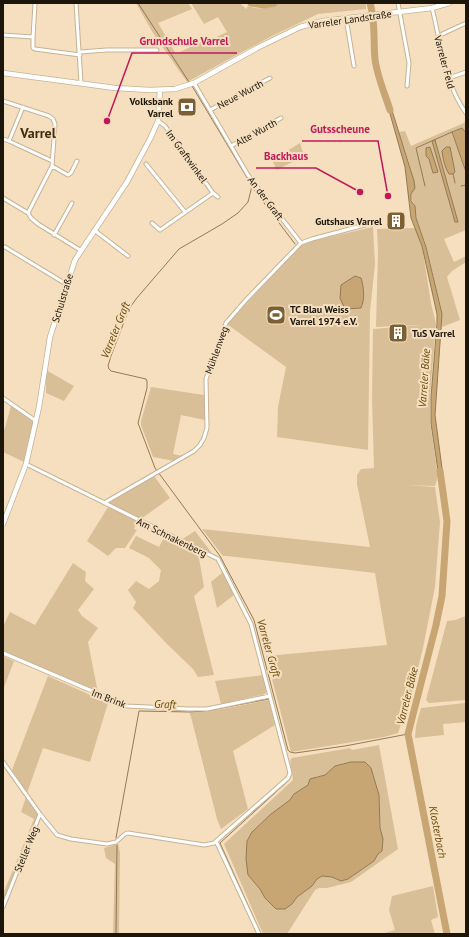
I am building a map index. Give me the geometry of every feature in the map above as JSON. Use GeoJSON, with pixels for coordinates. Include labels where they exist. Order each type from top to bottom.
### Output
{"type":"FeatureCollection","features":[{"type":"Feature","properties":{"kind":"street"},"geometry":{"type":"LineString","coordinates":[[76,3],[81,82]]}},
{"type":"Feature","properties":{"kind":"street"},"geometry":{"type":"LineString","coordinates":[[398,3],[398,10],[400,12],[409,63],[407,86]]}},
{"type":"Feature","properties":{"kind":"street","name":"Varreler Landstraße"},"geometry":{"type":"LineString","coordinates":[[3,73],[81,82],[115,88],[160,90],[175,89],[192,84],[257,48],[300,27],[322,21],[432,8],[449,3]]}},
{"type":"Feature","properties":{"kind":"street"},"geometry":{"type":"LineString","coordinates":[[35,4],[33,48],[36,50],[80,54],[107,50],[157,50]]}},
{"type":"Feature","properties":{"kind":"street","name":"Varreler Feld"},"geometry":{"type":"LineString","coordinates":[[432,8],[448,78],[455,97],[466,113]]}},
{"type":"Feature","properties":{"kind":"street"},"geometry":{"type":"LineString","coordinates":[[346,18],[354,66]]}},
{"type":"Feature","properties":{"kind":"street"},"geometry":{"type":"LineString","coordinates":[[438,36],[466,23]]}},
{"type":"Feature","properties":{"kind":"street"},"geometry":{"type":"LineString","coordinates":[[3,35],[33,37]]}},
{"type":"Feature","properties":{"kind":"street"},"geometry":{"type":"LineString","coordinates":[[448,78],[466,72]]}},
{"type":"Feature","properties":{"kind":"street","name":"Neue Wurth"},"geometry":{"type":"LineString","coordinates":[[210,110],[270,78]]}},
{"type":"Feature","properties":{"kind":"street","name":"An der Graft"},"geometry":{"type":"LineString","coordinates":[[192,84],[210,110],[248,175],[301,243]]}},
{"type":"Feature","properties":{"kind":"street","name":"Schulstraße"},"geometry":{"type":"LineString","coordinates":[[3,524],[26,464],[36,421],[50,337],[74,260],[131,176],[158,121],[160,90]]}},
{"type":"Feature","properties":{"kind":"street"},"geometry":{"type":"LineString","coordinates":[[3,101],[49,116],[56,124],[52,166],[28,213]]}},
{"type":"Feature","properties":{"kind":"street"},"geometry":{"type":"LineString","coordinates":[[9,141],[23,107]]}},
{"type":"Feature","properties":{"kind":"street","name":"Alte Wurth"},"geometry":{"type":"LineString","coordinates":[[231,146],[281,118]]}},
{"type":"Feature","properties":{"kind":"street","name":"Im Graftwinkel"},"geometry":{"type":"LineString","coordinates":[[158,121],[165,126],[218,197]]}},
{"type":"Feature","properties":{"kind":"street"},"geometry":{"type":"LineString","coordinates":[[3,139],[52,161]]}},
{"type":"Feature","properties":{"kind":"street"},"geometry":{"type":"LineString","coordinates":[[52,166],[68,175],[71,173],[77,161]]}},
{"type":"Feature","properties":{"kind":"street"},"geometry":{"type":"LineString","coordinates":[[146,164],[185,212]]}},
{"type":"Feature","properties":{"kind":"street","name":"Im Graftwinkel"},"geometry":{"type":"LineString","coordinates":[[152,223],[160,230],[213,192]]}},
{"type":"Feature","properties":{"kind":"street"},"geometry":{"type":"LineString","coordinates":[[3,198],[28,213],[38,224],[54,235],[80,250]]}},
{"type":"Feature","properties":{"kind":"street"},"geometry":{"type":"LineString","coordinates":[[54,235],[72,203]]}},
{"type":"Feature","properties":{"kind":"street"},"geometry":{"type":"LineString","coordinates":[[301,243],[376,222]]}},
{"type":"Feature","properties":{"kind":"street"},"geometry":{"type":"LineString","coordinates":[[94,230],[128,256]]}},
{"type":"Feature","properties":{"kind":"street","name":"Mühlenweg"},"geometry":{"type":"LineString","coordinates":[[104,504],[194,451],[200,445],[207,428],[206,379],[226,323],[301,243]]}},
{"type":"Feature","properties":{"kind":"street"},"geometry":{"type":"LineString","coordinates":[[5,247],[66,284]]}},
{"type":"Feature","properties":{"kind":"street"},"geometry":{"type":"LineString","coordinates":[[3,398],[36,421]]}},
{"type":"Feature","properties":{"kind":"street","name":"Am Schnakenberg"},"geometry":{"type":"LineString","coordinates":[[26,464],[104,504],[218,559],[251,624],[288,762],[289,775],[216,841]]}},
{"type":"Feature","properties":{"kind":"street","name":"Im Brink"},"geometry":{"type":"LineString","coordinates":[[3,653],[127,706],[207,709],[270,696]]}},
{"type":"Feature","properties":{"kind":"street"},"geometry":{"type":"LineString","coordinates":[[3,762],[57,835],[94,843],[112,844],[128,833],[204,845],[214,843],[216,841],[259,934]]}},
{"type":"Feature","properties":{"kind":"street","name":"Steller Weg"},"geometry":{"type":"LineString","coordinates":[[3,907],[40,814]]}},
{"type":"Feature","properties":{"kind":"shaded area"},"geometry":{"type":"Polygon","coordinates":[[[136,3],[188,3],[192,9],[158,23],[176,54],[209,38],[210,40],[227,32],[218,17],[204,24],[191,3],[240,3],[246,9],[248,6],[264,8],[272,7],[280,3],[366,3],[366,9],[318,14],[270,37],[187,82],[153,33],[136,3]]]}},
{"type":"Feature","properties":{"kind":"shaded area"},"geometry":{"type":"Polygon","coordinates":[[[387,103],[390,104],[414,181],[415,188],[411,194],[411,201],[415,206],[416,218],[426,247],[442,314],[435,415],[443,476],[441,479],[439,477],[431,423],[431,397],[437,314],[422,246],[411,218],[405,167],[387,103]]]}},
{"type":"Feature","properties":{"kind":"shaded area"},"geometry":{"type":"Polygon","coordinates":[[[466,122],[466,133],[462,128],[452,133],[466,172],[466,230],[444,239],[454,262],[466,256],[466,262],[452,271],[447,277],[460,320],[442,327],[442,313],[426,245],[416,217],[415,206],[412,200],[412,193],[415,187],[414,181],[399,132],[405,131],[411,146],[466,122]],[[430,147],[429,159],[433,173],[438,172],[430,147]]]}},
{"type":"Feature","properties":{"kind":"shaded area"},"geometry":{"type":"Polygon","coordinates":[[[462,128],[466,133],[466,172],[452,132],[462,128]]]}},
{"type":"Feature","properties":{"kind":"shaded area"},"geometry":{"type":"Polygon","coordinates":[[[435,140],[458,222],[455,222],[432,141],[435,140]]]}},
{"type":"Feature","properties":{"kind":"shaded area"},"geometry":{"type":"Polygon","coordinates":[[[300,143],[304,156],[277,170],[272,160],[300,143]]]}},
{"type":"Feature","properties":{"kind":"shaded area"},"geometry":{"type":"Polygon","coordinates":[[[430,147],[438,172],[433,173],[429,159],[426,156],[426,148],[430,147]]]}},
{"type":"Feature","properties":{"kind":"shaded area"},"geometry":{"type":"Polygon","coordinates":[[[446,147],[450,147],[455,172],[453,174],[449,174],[444,163],[442,151],[446,147]]]}},
{"type":"Feature","properties":{"kind":"shaded area"},"geometry":{"type":"Polygon","coordinates":[[[373,227],[375,264],[370,312],[368,450],[277,437],[278,407],[286,367],[227,324],[301,245],[312,241],[373,227]]]}},
{"type":"Feature","properties":{"kind":"shaded area"},"geometry":{"type":"Polygon","coordinates":[[[415,228],[422,246],[431,303],[436,324],[430,396],[430,422],[438,476],[435,486],[406,485],[435,487],[440,522],[435,587],[423,648],[405,721],[402,726],[401,724],[398,733],[384,737],[291,752],[266,656],[387,645],[375,573],[223,556],[202,529],[370,547],[357,484],[357,475],[361,469],[374,468],[372,399],[373,329],[423,325],[376,327],[378,253],[377,229],[415,228]]]}},
{"type":"Feature","properties":{"kind":"shaded area"},"geometry":{"type":"Polygon","coordinates":[[[355,276],[361,278],[362,282],[364,293],[362,305],[361,308],[345,309],[340,298],[341,285],[355,276]]]}},
{"type":"Feature","properties":{"kind":"shaded area"},"geometry":{"type":"Polygon","coordinates":[[[46,370],[74,386],[64,401],[46,393],[46,370]]]}},
{"type":"Feature","properties":{"kind":"shaded area"},"geometry":{"type":"Polygon","coordinates":[[[151,387],[204,395],[205,420],[181,415],[173,454],[183,456],[174,461],[153,457],[141,425],[151,387]]]}},
{"type":"Feature","properties":{"kind":"shaded area"},"geometry":{"type":"Polygon","coordinates":[[[11,406],[35,422],[24,462],[3,452],[3,431],[11,406]]]}},
{"type":"Feature","properties":{"kind":"shaded area"},"geometry":{"type":"Polygon","coordinates":[[[154,476],[170,498],[141,519],[107,502],[154,476]]]}},
{"type":"Feature","properties":{"kind":"shaded area"},"geometry":{"type":"Polygon","coordinates":[[[108,507],[137,521],[134,529],[137,530],[125,548],[116,548],[108,556],[87,541],[108,507]]]}},
{"type":"Feature","properties":{"kind":"shaded area"},"geometry":{"type":"Polygon","coordinates":[[[195,531],[211,552],[210,554],[181,540],[195,531]]]}},
{"type":"Feature","properties":{"kind":"shaded area"},"geometry":{"type":"Polygon","coordinates":[[[136,536],[159,547],[165,536],[198,552],[204,587],[194,596],[214,675],[198,677],[193,669],[133,608],[136,602],[128,590],[136,581],[149,589],[159,581],[161,570],[149,558],[129,548],[136,536]]]}},
{"type":"Feature","properties":{"kind":"shaded area"},"geometry":{"type":"Polygon","coordinates":[[[73,563],[86,572],[85,581],[94,589],[78,610],[82,616],[98,628],[88,642],[98,693],[3,651],[3,627],[10,612],[35,625],[73,563]]]}},
{"type":"Feature","properties":{"kind":"shaded area"},"geometry":{"type":"Polygon","coordinates":[[[223,572],[234,595],[217,608],[211,582],[223,572]]]}},
{"type":"Feature","properties":{"kind":"shaded area"},"geometry":{"type":"Polygon","coordinates":[[[466,616],[466,700],[429,703],[426,700],[447,621],[466,616]]]}},
{"type":"Feature","properties":{"kind":"shaded area"},"geometry":{"type":"Polygon","coordinates":[[[3,656],[14,661],[3,690],[3,656]]]}},
{"type":"Feature","properties":{"kind":"shaded area"},"geometry":{"type":"Polygon","coordinates":[[[263,675],[267,691],[265,694],[221,704],[215,681],[263,675]]]}},
{"type":"Feature","properties":{"kind":"shaded area"},"geometry":{"type":"Polygon","coordinates":[[[48,676],[108,703],[90,762],[43,748],[27,793],[12,770],[48,676]]]}},
{"type":"Feature","properties":{"kind":"shaded area"},"geometry":{"type":"Polygon","coordinates":[[[269,700],[275,725],[233,751],[248,809],[221,829],[217,819],[190,713],[222,709],[269,700]]]}},
{"type":"Feature","properties":{"kind":"shaded area"},"geometry":{"type":"Polygon","coordinates":[[[465,703],[466,722],[443,724],[444,735],[415,738],[416,726],[421,708],[465,703]]]}},
{"type":"Feature","properties":{"kind":"shaded area"},"geometry":{"type":"Polygon","coordinates":[[[379,745],[398,849],[351,882],[315,890],[287,934],[263,934],[224,844],[293,780],[290,760],[292,758],[350,748],[352,750],[379,745]],[[351,762],[335,766],[325,775],[316,777],[290,800],[271,814],[252,832],[248,875],[260,889],[265,898],[285,909],[292,904],[297,897],[312,886],[316,879],[322,876],[332,877],[341,881],[348,879],[374,861],[378,854],[382,851],[383,839],[380,828],[379,795],[365,762],[351,762]]]}},
{"type":"Feature","properties":{"kind":"shaded area"},"geometry":{"type":"Polygon","coordinates":[[[351,762],[365,762],[371,768],[379,795],[380,828],[383,839],[382,851],[378,854],[374,861],[348,879],[341,881],[332,877],[322,876],[317,879],[312,886],[297,897],[292,904],[285,909],[276,909],[265,898],[260,889],[248,875],[246,859],[247,841],[252,832],[271,814],[290,800],[294,794],[308,785],[310,779],[325,775],[335,766],[351,762]]]}},
{"type":"Feature","properties":{"kind":"shaded area"},"geometry":{"type":"Polygon","coordinates":[[[26,797],[41,818],[3,907],[3,894],[34,819],[21,812],[26,797]]]}},
{"type":"Feature","properties":{"kind":"shaded area"},"geometry":{"type":"Polygon","coordinates":[[[118,844],[120,853],[119,934],[113,934],[115,864],[106,858],[104,848],[118,844]]]}},
{"type":"Feature","properties":{"kind":"shaded area"},"geometry":{"type":"Polygon","coordinates":[[[433,886],[438,917],[431,920],[435,934],[381,934],[395,930],[389,910],[392,896],[433,886]]]}},
{"type":"Feature","properties":{"kind":"waterway","name":"Varreler Graft"},"geometry":{"type":"LineString","coordinates":[[138,3],[189,82]]}},
{"type":"Feature","properties":{"kind":"waterway","name":"Varreler Bäke"},"geometry":{"type":"LineString","coordinates":[[251,3],[264,5],[274,3]]}},
{"type":"Feature","properties":{"kind":"waterway","name":"Varreler Bäke"},"geometry":{"type":"LineString","coordinates":[[370,3],[373,17],[376,65],[390,110]]}},
{"type":"Feature","properties":{"kind":"waterway","name":"Varreler Graft"},"geometry":{"type":"LineString","coordinates":[[192,86],[252,186],[248,202],[238,213],[222,224],[179,249],[136,299],[129,309],[108,366],[111,371],[146,379],[147,381],[147,388],[138,423],[155,468],[220,556],[254,620],[288,750],[295,753],[345,746],[408,734]]}},
{"type":"Feature","properties":{"kind":"waterway"},"geometry":{"type":"LineString","coordinates":[[425,186],[416,148],[452,132]]}},
{"type":"Feature","properties":{"kind":"waterway"},"geometry":{"type":"LineString","coordinates":[[453,174],[455,183]]}},
{"type":"Feature","properties":{"kind":"waterway"},"geometry":{"type":"LineString","coordinates":[[461,186],[466,185]]}},
{"type":"Feature","properties":{"kind":"waterway"},"geometry":{"type":"LineString","coordinates":[[252,187],[295,244]]}},
{"type":"Feature","properties":{"kind":"waterway","name":"Varreler Bäke"},"geometry":{"type":"LineString","coordinates":[[440,471],[447,521],[442,596],[408,734],[447,934]]}},
{"type":"Feature","properties":{"kind":"waterway","name":"Graft"},"geometry":{"type":"LineString","coordinates":[[211,710],[269,699]]}},
{"type":"Feature","properties":{"kind":"waterway","name":"Graft"},"geometry":{"type":"LineString","coordinates":[[116,838],[139,711],[204,711]]}},
{"type":"Feature","properties":{"kind":"waterway"},"geometry":{"type":"LineString","coordinates":[[261,934],[220,843],[289,780]]}},
{"type":"Feature","properties":{"kind":"waterway"},"geometry":{"type":"LineString","coordinates":[[116,934],[117,845]]}},
{"type":"Feature","properties":{"kind":"place","name":"Volksbank Varrel"},"geometry":{"type":"Point","coordinates":[187,107]}},
{"type":"Feature","properties":{"kind":"place","name":"Grundschule Varrel"},"geometry":{"type":"Point","coordinates":[107,121]}},
{"type":"Feature","properties":{"kind":"place","name":"Backhaus"},"geometry":{"type":"Point","coordinates":[360,192]}},
{"type":"Feature","properties":{"kind":"place","name":"Gutsscheune"},"geometry":{"type":"Point","coordinates":[388,196]}},
{"type":"Feature","properties":{"kind":"place","name":"Gutshaus Varrel"},"geometry":{"type":"Point","coordinates":[396,221]}},
{"type":"Feature","properties":{"kind":"place","name":"TC Blau Weiss Varrel 1974 e.V."},"geometry":{"type":"Point","coordinates":[276,315]}},
{"type":"Feature","properties":{"kind":"place","name":"TuS Varrel"},"geometry":{"type":"Point","coordinates":[398,333]}},
{"type":"Feature","properties":{"kind":"district","name":"Varrel"},"geometry":{"type":"Point","coordinates":[38,133]}},
{"type":"Feature","properties":{"kind":"water label","name":"Klosterbach"},"geometry":{"type":"Point","coordinates":[438,832]}}]}
